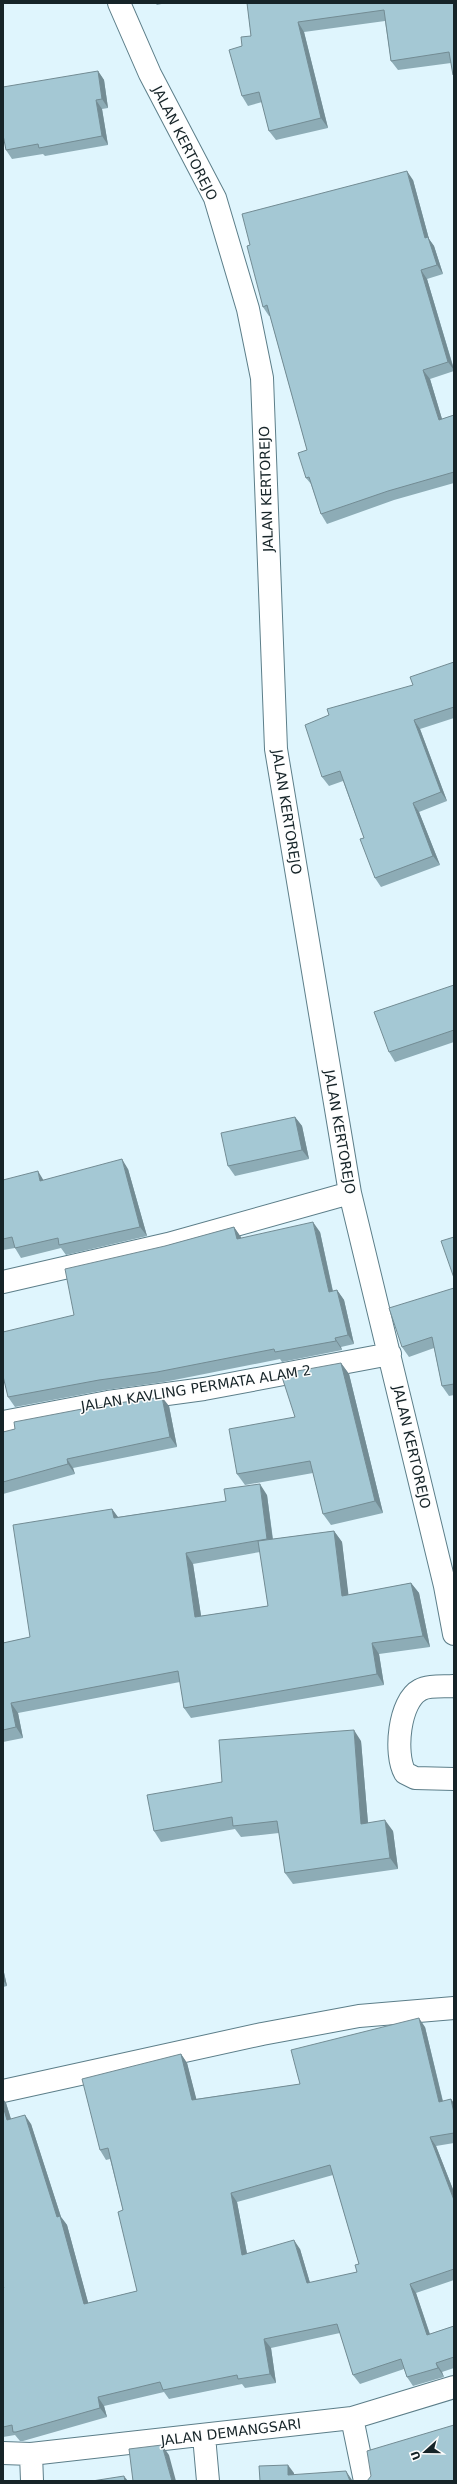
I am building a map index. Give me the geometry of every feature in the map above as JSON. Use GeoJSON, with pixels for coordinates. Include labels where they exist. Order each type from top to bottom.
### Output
{"type":"FeatureCollection","features":[{"type":"Feature","properties":{"kind":"street","name":"JALAN KERTOREJO"},"geometry":{"type":"LineString","coordinates":[[119,3],[150,74],[215,198],[248,309],[262,378],[276,749],[350,1193],[449,1586],[454,1634]]}},
{"type":"Feature","properties":{"kind":"street"},"geometry":{"type":"LineString","coordinates":[[3,1282],[168,1244],[350,1193]]}},
{"type":"Feature","properties":{"kind":"street","name":"JALAN KAVLING PERMATA ALAM 2"},"geometry":{"type":"LineString","coordinates":[[3,1422],[108,1402],[204,1389],[390,1354]]}},
{"type":"Feature","properties":{"kind":"street"},"geometry":{"type":"LineString","coordinates":[[454,1686],[421,1689],[409,1698],[404,1709],[399,1756],[405,1773],[415,1778],[454,1779]]}},
{"type":"Feature","properties":{"kind":"street"},"geometry":{"type":"LineString","coordinates":[[3,2091],[262,2034],[344,2018],[454,2008]]}},
{"type":"Feature","properties":{"kind":"street","name":"JALAN DEMANGSARI"},"geometry":{"type":"LineString","coordinates":[[3,2453],[31,2454],[204,2436],[352,2418],[454,2387]]}},
{"type":"Feature","properties":{"kind":"street"},"geometry":{"type":"LineString","coordinates":[[352,2418],[365,2481]]}},
{"type":"Feature","properties":{"kind":"street"},"geometry":{"type":"LineString","coordinates":[[204,2436],[208,2481]]}},
{"type":"Feature","properties":{"kind":"street"},"geometry":{"type":"LineString","coordinates":[[31,2454],[32,2481]]}},
{"type":"Feature","properties":{"kind":"building"},"geometry":{"type":"Polygon","coordinates":[[[247,3],[454,3],[454,75],[449,52],[391,61],[384,10],[298,22],[321,118],[269,131],[259,92],[242,96],[229,50],[242,46],[241,37],[251,36],[247,3]]]}},
{"type":"Feature","properties":{"kind":"building"},"geometry":{"type":"Polygon","coordinates":[[[98,71],[102,99],[96,100],[102,136],[39,148],[38,144],[6,150],[3,135],[3,87],[98,71]]]}},
{"type":"Feature","properties":{"kind":"building"},"geometry":{"type":"Polygon","coordinates":[[[407,171],[425,238],[428,237],[437,265],[421,270],[448,362],[423,370],[439,420],[454,415],[454,472],[388,491],[321,514],[309,477],[306,478],[298,453],[307,450],[267,305],[263,307],[247,246],[250,245],[242,214],[407,171]]]}},
{"type":"Feature","properties":{"kind":"building"},"geometry":{"type":"Polygon","coordinates":[[[454,662],[454,707],[414,720],[441,792],[413,803],[433,856],[375,878],[360,839],[364,838],[340,771],[322,777],[305,725],[329,715],[327,709],[413,685],[410,677],[454,662]]]}},
{"type":"Feature","properties":{"kind":"building"},"geometry":{"type":"Polygon","coordinates":[[[454,985],[454,1030],[389,1052],[374,1012],[454,985]]]}},
{"type":"Feature","properties":{"kind":"building"},"geometry":{"type":"Polygon","coordinates":[[[295,1117],[302,1150],[228,1166],[221,1133],[295,1117]]]}},
{"type":"Feature","properties":{"kind":"building"},"geometry":{"type":"Polygon","coordinates":[[[122,1159],[140,1227],[59,1245],[58,1238],[15,1248],[12,1237],[3,1239],[3,1180],[38,1171],[40,1181],[122,1159]]]}},
{"type":"Feature","properties":{"kind":"building"},"geometry":{"type":"Polygon","coordinates":[[[313,1222],[329,1292],[337,1290],[348,1335],[335,1338],[336,1341],[275,1352],[274,1349],[157,1372],[99,1380],[8,1397],[3,1376],[3,1332],[74,1315],[65,1269],[165,1246],[234,1227],[237,1239],[313,1222]]]}},
{"type":"Feature","properties":{"kind":"building"},"geometry":{"type":"Polygon","coordinates":[[[454,1237],[454,1278],[441,1241],[454,1237]]]}},
{"type":"Feature","properties":{"kind":"building"},"geometry":{"type":"Polygon","coordinates":[[[454,1288],[454,1384],[442,1386],[432,1337],[402,1347],[389,1308],[454,1288]]]}},
{"type":"Feature","properties":{"kind":"building"},"geometry":{"type":"Polygon","coordinates":[[[341,1363],[375,1501],[323,1514],[310,1461],[237,1474],[229,1429],[295,1417],[281,1374],[341,1363]]]}},
{"type":"Feature","properties":{"kind":"building"},"geometry":{"type":"Polygon","coordinates":[[[162,1397],[170,1437],[67,1459],[68,1464],[3,1482],[3,1432],[15,1429],[14,1422],[103,1405],[162,1397]]]}},
{"type":"Feature","properties":{"kind":"building"},"geometry":{"type":"Polygon","coordinates":[[[260,1484],[267,1539],[186,1553],[195,1617],[268,1606],[258,1541],[334,1531],[342,1596],[411,1583],[423,1636],[372,1643],[377,1674],[184,1708],[178,1671],[11,1703],[16,1727],[3,1730],[3,1643],[30,1637],[13,1525],[112,1509],[114,1518],[226,1501],[224,1489],[260,1484]]]}},
{"type":"Feature","properties":{"kind":"building"},"geometry":{"type":"Polygon","coordinates":[[[354,1730],[361,1824],[385,1820],[390,1858],[285,1873],[277,1821],[233,1826],[232,1817],[154,1831],[147,1795],[222,1782],[219,1740],[354,1730]]]}},
{"type":"Feature","properties":{"kind":"building"},"geometry":{"type":"Polygon","coordinates":[[[419,2018],[439,2102],[451,2099],[454,2113],[454,2133],[430,2137],[454,2200],[454,2269],[410,2284],[427,2335],[454,2326],[454,2357],[436,2363],[438,2368],[407,2377],[401,2359],[353,2375],[337,2324],[264,2339],[270,2374],[238,2379],[237,2375],[163,2390],[160,2382],[98,2397],[100,2408],[16,2432],[13,2432],[12,2425],[3,2427],[3,2106],[7,2120],[25,2115],[57,2217],[60,2216],[84,2304],[137,2291],[118,2212],[123,2210],[108,2148],[100,2150],[82,2079],[181,2054],[192,2100],[300,2084],[291,2050],[419,2018]],[[330,2165],[231,2193],[242,2255],[294,2240],[307,2283],[357,2272],[355,2265],[359,2264],[330,2165]]]}},
{"type":"Feature","properties":{"kind":"building"},"geometry":{"type":"Polygon","coordinates":[[[454,2425],[454,2481],[367,2481],[371,2476],[367,2451],[454,2425]]]}},
{"type":"Feature","properties":{"kind":"building"},"geometry":{"type":"Polygon","coordinates":[[[162,2445],[172,2481],[133,2481],[129,2449],[162,2445]]]}},
{"type":"Feature","properties":{"kind":"building"},"geometry":{"type":"Polygon","coordinates":[[[288,2465],[288,2475],[346,2471],[350,2481],[260,2481],[259,2466],[288,2465]]]}},
{"type":"Feature","properties":{"kind":"building"},"geometry":{"type":"Polygon","coordinates":[[[124,2476],[125,2481],[92,2481],[124,2476]]]}}]}
